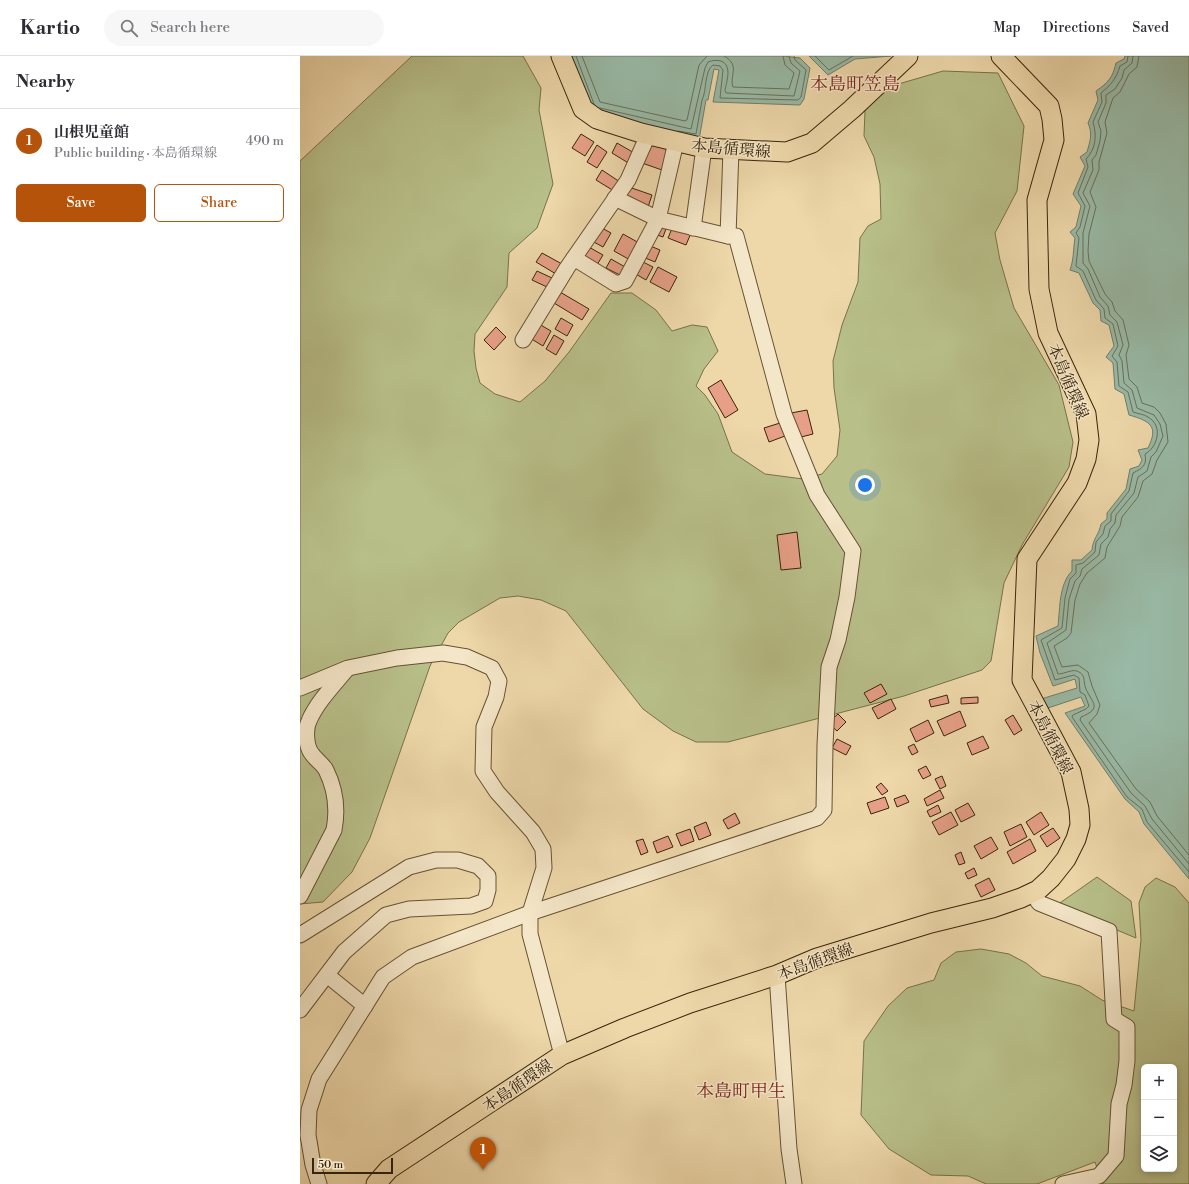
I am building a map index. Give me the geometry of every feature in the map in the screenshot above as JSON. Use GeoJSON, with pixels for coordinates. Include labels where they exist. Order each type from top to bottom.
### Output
{"type":"FeatureCollection","features":[{"type":"Feature","properties":{"kind":"main road","name":"本島循環線"},"geometry":{"type":"LineString","coordinates":[[561,56],[583,109],[597,119],[676,142],[704,148],[787,152],[812,143],[852,110],[908,56]]}},
{"type":"Feature","properties":{"kind":"main road","name":"本島循環線"},"geometry":{"type":"LineString","coordinates":[[376,1184],[389,1169],[562,1055],[690,1003],[777,975],[817,958],[931,922],[992,908],[1032,893],[1051,878],[1066,859],[1076,839],[1080,825],[1079,809],[1071,772],[1022,680],[1027,559],[1077,483],[1086,459],[1089,440],[1086,414],[1048,333],[1040,289],[1037,200],[1054,140],[1052,119],[1049,106],[1001,56]]}},
{"type":"Feature","properties":{"kind":"street"},"geometry":{"type":"LineString","coordinates":[[523,340],[574,258],[628,180],[648,134]]}},
{"type":"Feature","properties":{"kind":"street"},"geometry":{"type":"LineString","coordinates":[[574,258],[616,284],[625,281],[658,219],[676,142]]}},
{"type":"Feature","properties":{"kind":"street"},"geometry":{"type":"LineString","coordinates":[[693,228],[704,148]]}},
{"type":"Feature","properties":{"kind":"street"},"geometry":{"type":"LineString","coordinates":[[728,236],[732,149]]}},
{"type":"Feature","properties":{"kind":"street"},"geometry":{"type":"LineString","coordinates":[[318,1184],[304,1136],[319,1079],[383,976],[412,957],[530,913],[817,818],[824,810],[825,745],[829,667],[838,640],[847,597],[853,552],[817,495],[784,414],[736,236],[728,236],[658,219],[615,198]]}},
{"type":"Feature","properties":{"kind":"street"},"geometry":{"type":"LineString","coordinates":[[300,688],[348,668],[397,658],[443,653],[467,657],[492,668],[499,681],[496,697],[484,727],[483,771],[496,792],[533,832],[543,849],[544,868],[530,913],[530,934],[534,957],[562,1055]]}},
{"type":"Feature","properties":{"kind":"street"},"geometry":{"type":"LineString","coordinates":[[300,896],[334,830],[337,802],[326,770],[310,752],[307,737],[308,722],[320,703],[348,668]]}},
{"type":"Feature","properties":{"kind":"street"},"geometry":{"type":"LineString","coordinates":[[300,935],[409,867],[436,860],[458,860],[478,866],[488,876],[488,890],[485,901],[471,906],[409,909],[386,915],[344,952],[300,1010]]}},
{"type":"Feature","properties":{"kind":"street"},"geometry":{"type":"LineString","coordinates":[[1032,893],[1039,903],[1109,931],[1114,1019],[1127,1027],[1127,1061],[1119,1104],[1116,1156],[1099,1176],[1063,1184]]}},
{"type":"Feature","properties":{"kind":"street"},"geometry":{"type":"LineString","coordinates":[[326,974],[365,1006]]}},
{"type":"Feature","properties":{"kind":"street"},"geometry":{"type":"LineString","coordinates":[[777,975],[789,1149],[794,1184]]}},
{"type":"Feature","properties":{"kind":"green space"},"geometry":{"type":"Polygon","coordinates":[[[412,56],[523,56],[541,88],[539,110],[553,184],[537,228],[509,253],[507,287],[475,334],[474,351],[480,383],[495,394],[520,402],[545,381],[569,352],[611,293],[632,293],[656,310],[672,331],[692,325],[707,327],[718,351],[704,369],[696,386],[705,395],[718,414],[732,452],[765,474],[803,479],[822,474],[837,456],[840,430],[834,388],[833,361],[842,325],[858,282],[860,238],[868,226],[881,219],[880,184],[874,157],[864,136],[865,111],[874,99],[895,85],[943,71],[998,73],[1024,126],[1017,191],[995,233],[1000,260],[1014,308],[1059,385],[1073,442],[1069,467],[1022,545],[1004,583],[991,661],[982,670],[904,696],[728,742],[696,742],[673,731],[643,709],[566,611],[541,600],[518,596],[500,598],[459,622],[448,633],[430,666],[370,838],[352,872],[323,902],[300,904],[300,161],[412,56]]]}},
{"type":"Feature","properties":{"kind":"green space"},"geometry":{"type":"Polygon","coordinates":[[[1097,877],[1131,901],[1136,938],[1057,905],[1097,877]]]}},
{"type":"Feature","properties":{"kind":"green space"},"geometry":{"type":"Polygon","coordinates":[[[1156,878],[1175,887],[1189,903],[1189,1184],[1103,1184],[1095,1162],[1037,1184],[986,1184],[968,1176],[931,1175],[889,1149],[861,1115],[864,1041],[888,1006],[907,988],[934,980],[941,963],[956,952],[981,949],[1009,954],[1026,963],[1042,976],[1080,986],[1102,1000],[1134,1011],[1141,940],[1139,903],[1145,887],[1156,878]]]}},
{"type":"Feature","properties":{"kind":"water"},"geometry":{"type":"Polygon","coordinates":[[[566,56],[783,56],[800,58],[810,68],[804,99],[800,105],[713,102],[719,70],[714,69],[708,100],[706,100],[699,140],[589,115],[566,56]]]}},
{"type":"Feature","properties":{"kind":"water"},"geometry":{"type":"Polygon","coordinates":[[[809,56],[891,56],[855,59],[828,75],[809,56]]]}},
{"type":"Feature","properties":{"kind":"water"},"geometry":{"type":"Polygon","coordinates":[[[1125,56],[1189,56],[1189,879],[1144,824],[1139,812],[1125,799],[1065,713],[1085,706],[1081,697],[1045,709],[1041,699],[1077,688],[1075,679],[1053,686],[1040,653],[1036,636],[1058,626],[1062,589],[1072,571],[1072,560],[1081,560],[1092,550],[1101,524],[1107,519],[1107,513],[1126,489],[1130,469],[1139,466],[1142,460],[1138,450],[1148,448],[1153,434],[1152,429],[1147,422],[1129,415],[1124,394],[1115,389],[1113,363],[1106,357],[1114,346],[1109,325],[1101,321],[1100,310],[1093,303],[1079,273],[1070,270],[1075,238],[1070,232],[1076,227],[1081,206],[1073,194],[1085,166],[1080,157],[1087,152],[1089,144],[1091,134],[1088,123],[1098,100],[1096,91],[1109,79],[1116,63],[1124,59],[1125,56]]]}},
{"type":"Feature","properties":{"kind":"building"},"geometry":{"type":"Polygon","coordinates":[[[581,134],[594,142],[585,156],[572,148],[581,134]]]}},
{"type":"Feature","properties":{"kind":"building"},"geometry":{"type":"Polygon","coordinates":[[[650,141],[670,147],[662,170],[642,163],[650,141]]]}},
{"type":"Feature","properties":{"kind":"building"},"geometry":{"type":"Polygon","coordinates":[[[617,143],[636,154],[630,164],[612,153],[617,143]]]}},
{"type":"Feature","properties":{"kind":"building"},"geometry":{"type":"Polygon","coordinates":[[[597,145],[607,152],[597,168],[587,162],[597,145]]]}},
{"type":"Feature","properties":{"kind":"building"},"geometry":{"type":"Polygon","coordinates":[[[602,170],[620,182],[614,191],[596,180],[602,170]]]}},
{"type":"Feature","properties":{"kind":"building"},"geometry":{"type":"Polygon","coordinates":[[[626,186],[652,195],[648,207],[622,198],[626,186]]]}},
{"type":"Feature","properties":{"kind":"building"},"geometry":{"type":"Polygon","coordinates":[[[657,222],[667,226],[663,237],[652,233],[657,222]]]}},
{"type":"Feature","properties":{"kind":"building"},"geometry":{"type":"Polygon","coordinates":[[[673,226],[691,233],[686,245],[668,238],[673,226]]]}},
{"type":"Feature","properties":{"kind":"building"},"geometry":{"type":"Polygon","coordinates":[[[600,227],[611,233],[603,247],[592,241],[600,227]]]}},
{"type":"Feature","properties":{"kind":"building"},"geometry":{"type":"Polygon","coordinates":[[[623,234],[641,244],[632,261],[614,251],[623,234]]]}},
{"type":"Feature","properties":{"kind":"building"},"geometry":{"type":"Polygon","coordinates":[[[648,245],[660,250],[655,262],[643,257],[648,245]]]}},
{"type":"Feature","properties":{"kind":"building"},"geometry":{"type":"Polygon","coordinates":[[[587,246],[603,255],[595,268],[580,258],[587,246]]]}},
{"type":"Feature","properties":{"kind":"building"},"geometry":{"type":"Polygon","coordinates":[[[542,253],[562,264],[556,274],[536,262],[542,253]]]}},
{"type":"Feature","properties":{"kind":"building"},"geometry":{"type":"Polygon","coordinates":[[[611,259],[627,268],[622,276],[606,268],[611,259]]]}},
{"type":"Feature","properties":{"kind":"building"},"geometry":{"type":"Polygon","coordinates":[[[641,261],[653,267],[646,280],[634,273],[641,261]]]}},
{"type":"Feature","properties":{"kind":"building"},"geometry":{"type":"Polygon","coordinates":[[[658,267],[677,277],[669,292],[650,282],[658,267]]]}},
{"type":"Feature","properties":{"kind":"building"},"geometry":{"type":"Polygon","coordinates":[[[537,271],[552,278],[547,287],[532,280],[537,271]]]}},
{"type":"Feature","properties":{"kind":"building"},"geometry":{"type":"Polygon","coordinates":[[[560,292],[589,309],[582,320],[554,303],[560,292]]]}},
{"type":"Feature","properties":{"kind":"building"},"geometry":{"type":"Polygon","coordinates":[[[561,318],[573,325],[567,336],[555,329],[561,318]]]}},
{"type":"Feature","properties":{"kind":"building"},"geometry":{"type":"Polygon","coordinates":[[[539,324],[551,331],[543,346],[530,338],[539,324]]]}},
{"type":"Feature","properties":{"kind":"building"},"geometry":{"type":"Polygon","coordinates":[[[496,327],[506,337],[494,350],[484,340],[496,327]]]}},
{"type":"Feature","properties":{"kind":"building"},"geometry":{"type":"Polygon","coordinates":[[[554,335],[564,341],[556,355],[546,349],[554,335]]]}},
{"type":"Feature","properties":{"kind":"building"},"geometry":{"type":"Polygon","coordinates":[[[721,380],[738,410],[725,418],[708,388],[721,380]]]}},
{"type":"Feature","properties":{"kind":"building"},"geometry":{"type":"Polygon","coordinates":[[[807,410],[813,434],[797,438],[791,413],[807,410]]]}},
{"type":"Feature","properties":{"kind":"building"},"geometry":{"type":"Polygon","coordinates":[[[780,423],[785,436],[769,442],[764,428],[780,423]]]}},
{"type":"Feature","properties":{"kind":"building"},"geometry":{"type":"Polygon","coordinates":[[[797,532],[801,568],[781,570],[777,535],[797,532]]]}},
{"type":"Feature","properties":{"kind":"building"},"geometry":{"type":"Polygon","coordinates":[[[881,684],[887,694],[870,703],[864,693],[881,684]]]}},
{"type":"Feature","properties":{"kind":"building"},"geometry":{"type":"Polygon","coordinates":[[[947,695],[949,703],[931,707],[929,700],[947,695]]]}},
{"type":"Feature","properties":{"kind":"building"},"geometry":{"type":"Polygon","coordinates":[[[978,697],[978,703],[961,704],[961,698],[978,697]]]}},
{"type":"Feature","properties":{"kind":"building"},"geometry":{"type":"Polygon","coordinates":[[[891,699],[896,709],[878,719],[872,708],[891,699]]]}},
{"type":"Feature","properties":{"kind":"building"},"geometry":{"type":"Polygon","coordinates":[[[960,711],[966,726],[944,736],[937,721],[960,711]]]}},
{"type":"Feature","properties":{"kind":"building"},"geometry":{"type":"Polygon","coordinates":[[[838,714],[846,722],[837,731],[828,723],[838,714]]]}},
{"type":"Feature","properties":{"kind":"building"},"geometry":{"type":"Polygon","coordinates":[[[1013,715],[1022,730],[1014,735],[1005,720],[1013,715]]]}},
{"type":"Feature","properties":{"kind":"building"},"geometry":{"type":"Polygon","coordinates":[[[928,720],[934,733],[916,742],[910,729],[928,720]]]}},
{"type":"Feature","properties":{"kind":"building"},"geometry":{"type":"Polygon","coordinates":[[[983,736],[989,748],[972,755],[967,743],[983,736]]]}},
{"type":"Feature","properties":{"kind":"building"},"geometry":{"type":"Polygon","coordinates":[[[837,739],[851,746],[846,755],[832,748],[837,739]]]}},
{"type":"Feature","properties":{"kind":"building"},"geometry":{"type":"Polygon","coordinates":[[[914,744],[918,752],[912,755],[908,747],[914,744]]]}},
{"type":"Feature","properties":{"kind":"building"},"geometry":{"type":"Polygon","coordinates":[[[926,766],[931,775],[923,779],[918,770],[926,766]]]}},
{"type":"Feature","properties":{"kind":"building"},"geometry":{"type":"Polygon","coordinates":[[[942,776],[946,786],[940,789],[935,779],[942,776]]]}},
{"type":"Feature","properties":{"kind":"building"},"geometry":{"type":"Polygon","coordinates":[[[881,783],[888,791],[882,795],[876,787],[881,783]]]}},
{"type":"Feature","properties":{"kind":"building"},"geometry":{"type":"Polygon","coordinates":[[[940,790],[944,798],[927,806],[924,799],[940,790]]]}},
{"type":"Feature","properties":{"kind":"building"},"geometry":{"type":"Polygon","coordinates":[[[905,795],[909,802],[897,807],[894,799],[905,795]]]}},
{"type":"Feature","properties":{"kind":"building"},"geometry":{"type":"Polygon","coordinates":[[[885,797],[889,808],[871,814],[867,803],[885,797]]]}},
{"type":"Feature","properties":{"kind":"building"},"geometry":{"type":"Polygon","coordinates":[[[968,803],[975,815],[961,822],[955,810],[968,803]]]}},
{"type":"Feature","properties":{"kind":"building"},"geometry":{"type":"Polygon","coordinates":[[[938,805],[941,812],[930,817],[927,811],[938,805]]]}},
{"type":"Feature","properties":{"kind":"building"},"geometry":{"type":"Polygon","coordinates":[[[951,812],[958,825],[939,835],[932,822],[951,812]]]}},
{"type":"Feature","properties":{"kind":"building"},"geometry":{"type":"Polygon","coordinates":[[[1041,812],[1049,825],[1034,835],[1026,822],[1041,812]]]}},
{"type":"Feature","properties":{"kind":"building"},"geometry":{"type":"Polygon","coordinates":[[[735,813],[740,823],[728,829],[723,820],[735,813]]]}},
{"type":"Feature","properties":{"kind":"building"},"geometry":{"type":"Polygon","coordinates":[[[706,822],[711,835],[699,840],[694,827],[706,822]]]}},
{"type":"Feature","properties":{"kind":"building"},"geometry":{"type":"Polygon","coordinates":[[[1021,824],[1027,837],[1010,846],[1004,832],[1021,824]]]}},
{"type":"Feature","properties":{"kind":"building"},"geometry":{"type":"Polygon","coordinates":[[[1053,828],[1060,838],[1047,847],[1040,836],[1053,828]]]}},
{"type":"Feature","properties":{"kind":"building"},"geometry":{"type":"Polygon","coordinates":[[[690,829],[694,841],[681,846],[676,834],[690,829]]]}},
{"type":"Feature","properties":{"kind":"building"},"geometry":{"type":"Polygon","coordinates":[[[668,836],[673,847],[657,853],[653,842],[668,836]]]}},
{"type":"Feature","properties":{"kind":"building"},"geometry":{"type":"Polygon","coordinates":[[[991,837],[998,849],[981,859],[974,846],[991,837]]]}},
{"type":"Feature","properties":{"kind":"building"},"geometry":{"type":"Polygon","coordinates":[[[643,839],[648,852],[641,855],[636,841],[643,839]]]}},
{"type":"Feature","properties":{"kind":"building"},"geometry":{"type":"Polygon","coordinates":[[[1030,839],[1036,851],[1013,864],[1007,852],[1030,839]]]}},
{"type":"Feature","properties":{"kind":"building"},"geometry":{"type":"Polygon","coordinates":[[[961,852],[965,863],[959,865],[955,855],[961,852]]]}},
{"type":"Feature","properties":{"kind":"building"},"geometry":{"type":"Polygon","coordinates":[[[974,868],[977,875],[968,879],[965,873],[974,868]]]}},
{"type":"Feature","properties":{"kind":"building"},"geometry":{"type":"Polygon","coordinates":[[[989,878],[995,890],[981,897],[975,885],[989,878]]]}},
{"type":"Feature","properties":{"kind":"place","name":"山根児童館"},"geometry":{"type":"Point","coordinates":[483,1170]}},
{"type":"Feature","properties":{"kind":"district","name":"本島町笠島"},"geometry":{"type":"Point","coordinates":[855,84]}},
{"type":"Feature","properties":{"kind":"district","name":"本島町甲生"},"geometry":{"type":"Point","coordinates":[741,1091]}}]}
